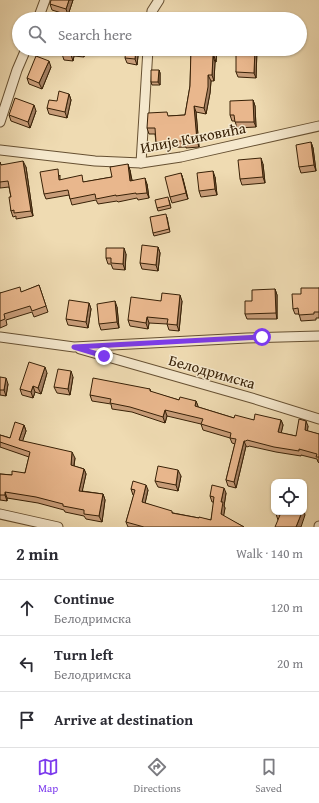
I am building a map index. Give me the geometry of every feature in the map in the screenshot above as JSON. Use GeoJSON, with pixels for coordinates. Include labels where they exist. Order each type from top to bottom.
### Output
{"type":"FeatureCollection","features":[{"type":"Feature","properties":{"kind":"street"},"geometry":{"type":"LineString","coordinates":[[41,12],[45,0]]}},
{"type":"Feature","properties":{"kind":"street"},"geometry":{"type":"LineString","coordinates":[[152,12],[159,0]]}},
{"type":"Feature","properties":{"kind":"street"},"geometry":{"type":"LineString","coordinates":[[0,122],[23,56]]}},
{"type":"Feature","properties":{"kind":"street"},"geometry":{"type":"LineString","coordinates":[[142,163],[148,56]]}},
{"type":"Feature","properties":{"kind":"street","name":"Илије Киковића"},"geometry":{"type":"LineString","coordinates":[[0,150],[95,161],[142,163],[181,157],[319,126]]}},
{"type":"Feature","properties":{"kind":"street","name":"Белодримска"},"geometry":{"type":"LineString","coordinates":[[74,347],[319,336]]}},
{"type":"Feature","properties":{"kind":"street","name":"Белодримска"},"geometry":{"type":"LineString","coordinates":[[0,337],[74,347],[319,418]]}},
{"type":"Feature","properties":{"kind":"street"},"geometry":{"type":"LineString","coordinates":[[0,514],[58,527]]}},
{"type":"Feature","properties":{"kind":"building"},"geometry":{"type":"Polygon","coordinates":[[[51,0],[69,0],[66,9],[50,4],[51,0]]]}},
{"type":"Feature","properties":{"kind":"building"},"geometry":{"type":"Polygon","coordinates":[[[36,56],[49,61],[39,83],[27,78],[36,56]]]}},
{"type":"Feature","properties":{"kind":"building"},"geometry":{"type":"Polygon","coordinates":[[[125,56],[135,56],[135,59],[125,58],[125,56]]]}},
{"type":"Feature","properties":{"kind":"building"},"geometry":{"type":"Polygon","coordinates":[[[191,56],[213,56],[212,75],[208,75],[208,87],[204,108],[194,106],[197,141],[156,142],[155,128],[147,128],[148,113],[167,112],[168,116],[185,115],[190,86],[191,56]]]}},
{"type":"Feature","properties":{"kind":"building"},"geometry":{"type":"Polygon","coordinates":[[[236,56],[255,56],[254,73],[236,72],[236,56]]]}},
{"type":"Feature","properties":{"kind":"building"},"geometry":{"type":"Polygon","coordinates":[[[151,70],[159,70],[158,82],[151,82],[151,70]]]}},
{"type":"Feature","properties":{"kind":"building"},"geometry":{"type":"Polygon","coordinates":[[[59,91],[69,94],[65,112],[47,108],[49,100],[57,101],[59,91]]]}},
{"type":"Feature","properties":{"kind":"building"},"geometry":{"type":"Polygon","coordinates":[[[15,98],[34,105],[28,122],[9,115],[15,98]]]}},
{"type":"Feature","properties":{"kind":"building"},"geometry":{"type":"Polygon","coordinates":[[[253,100],[254,122],[235,122],[234,115],[230,115],[230,101],[253,100]]]}},
{"type":"Feature","properties":{"kind":"building"},"geometry":{"type":"Polygon","coordinates":[[[311,142],[314,165],[299,167],[296,145],[311,142]]]}},
{"type":"Feature","properties":{"kind":"building"},"geometry":{"type":"Polygon","coordinates":[[[261,158],[263,177],[240,179],[238,160],[261,158]]]}},
{"type":"Feature","properties":{"kind":"building"},"geometry":{"type":"Polygon","coordinates":[[[23,161],[31,211],[14,213],[14,210],[11,211],[9,197],[11,197],[8,181],[0,182],[0,162],[1,165],[23,161]]]}},
{"type":"Feature","properties":{"kind":"building"},"geometry":{"type":"Polygon","coordinates":[[[128,164],[130,181],[145,178],[147,193],[116,195],[96,199],[95,194],[70,199],[68,190],[44,194],[40,172],[58,169],[59,180],[82,175],[83,182],[112,177],[110,167],[128,164]]]}},
{"type":"Feature","properties":{"kind":"building"},"geometry":{"type":"Polygon","coordinates":[[[213,171],[215,189],[199,191],[197,173],[213,171]]]}},
{"type":"Feature","properties":{"kind":"building"},"geometry":{"type":"Polygon","coordinates":[[[181,173],[186,193],[170,197],[165,177],[181,173]]]}},
{"type":"Feature","properties":{"kind":"building"},"geometry":{"type":"Polygon","coordinates":[[[168,197],[170,205],[157,208],[155,200],[168,197]]]}},
{"type":"Feature","properties":{"kind":"building"},"geometry":{"type":"Polygon","coordinates":[[[166,214],[169,229],[153,233],[150,217],[166,214]]]}},
{"type":"Feature","properties":{"kind":"building"},"geometry":{"type":"Polygon","coordinates":[[[142,245],[158,247],[156,265],[140,263],[142,245]]]}},
{"type":"Feature","properties":{"kind":"building"},"geometry":{"type":"Polygon","coordinates":[[[106,248],[124,248],[123,264],[111,263],[111,258],[106,258],[106,248]]]}},
{"type":"Feature","properties":{"kind":"building"},"geometry":{"type":"Polygon","coordinates":[[[39,285],[46,306],[32,311],[30,306],[4,314],[5,319],[0,321],[0,293],[20,287],[21,292],[39,285]]]}},
{"type":"Feature","properties":{"kind":"building"},"geometry":{"type":"Polygon","coordinates":[[[301,288],[319,288],[319,312],[314,312],[314,314],[299,315],[298,308],[293,309],[292,294],[301,294],[301,288]]]}},
{"type":"Feature","properties":{"kind":"building"},"geometry":{"type":"Polygon","coordinates":[[[275,289],[276,313],[245,314],[245,301],[252,301],[252,290],[275,289]]]}},
{"type":"Feature","properties":{"kind":"building"},"geometry":{"type":"Polygon","coordinates":[[[162,293],[180,295],[177,325],[167,324],[168,319],[147,317],[146,323],[128,320],[131,297],[161,301],[162,293]]]}},
{"type":"Feature","properties":{"kind":"building"},"geometry":{"type":"Polygon","coordinates":[[[69,300],[89,303],[86,322],[66,319],[69,300]]]}},
{"type":"Feature","properties":{"kind":"building"},"geometry":{"type":"Polygon","coordinates":[[[115,301],[117,322],[99,324],[97,304],[115,301]]]}},
{"type":"Feature","properties":{"kind":"building"},"geometry":{"type":"Polygon","coordinates":[[[29,362],[45,367],[38,388],[33,386],[31,392],[20,389],[29,362]]]}},
{"type":"Feature","properties":{"kind":"building"},"geometry":{"type":"Polygon","coordinates":[[[58,369],[71,371],[68,389],[54,387],[58,369]]]}},
{"type":"Feature","properties":{"kind":"building"},"geometry":{"type":"Polygon","coordinates":[[[0,377],[6,378],[4,390],[0,390],[0,377]]]}},
{"type":"Feature","properties":{"kind":"building"},"geometry":{"type":"Polygon","coordinates":[[[93,378],[150,389],[150,391],[179,400],[180,397],[196,401],[195,406],[234,418],[235,415],[254,420],[255,414],[281,420],[278,432],[296,436],[299,419],[306,421],[305,430],[319,434],[319,457],[316,457],[317,454],[299,449],[299,451],[274,447],[247,440],[244,441],[234,482],[226,480],[236,439],[230,438],[231,433],[201,424],[203,419],[165,410],[163,417],[130,407],[110,403],[111,399],[90,395],[93,378]]]}},
{"type":"Feature","properties":{"kind":"building"},"geometry":{"type":"Polygon","coordinates":[[[15,422],[24,425],[19,440],[72,452],[71,465],[84,469],[79,491],[103,494],[99,516],[84,514],[84,510],[63,506],[63,504],[36,497],[5,492],[5,495],[0,495],[0,474],[12,475],[12,471],[25,473],[30,452],[0,442],[0,435],[10,438],[15,422]]]}},
{"type":"Feature","properties":{"kind":"building"},"geometry":{"type":"Polygon","coordinates":[[[158,466],[178,470],[176,485],[155,481],[158,466]]]}},
{"type":"Feature","properties":{"kind":"building"},"geometry":{"type":"Polygon","coordinates":[[[133,481],[146,485],[142,502],[172,511],[172,513],[211,520],[214,497],[210,496],[212,485],[224,488],[221,502],[223,502],[221,514],[244,527],[144,527],[126,522],[135,490],[131,489],[133,481]]]}},
{"type":"Feature","properties":{"kind":"building"},"geometry":{"type":"Polygon","coordinates":[[[280,515],[301,515],[296,527],[275,527],[280,515]]]}},
{"type":"Feature","properties":{"kind":"route"},"geometry":{"type":"LineString","coordinates":[[104,356],[74,347],[262,337]]}}]}
